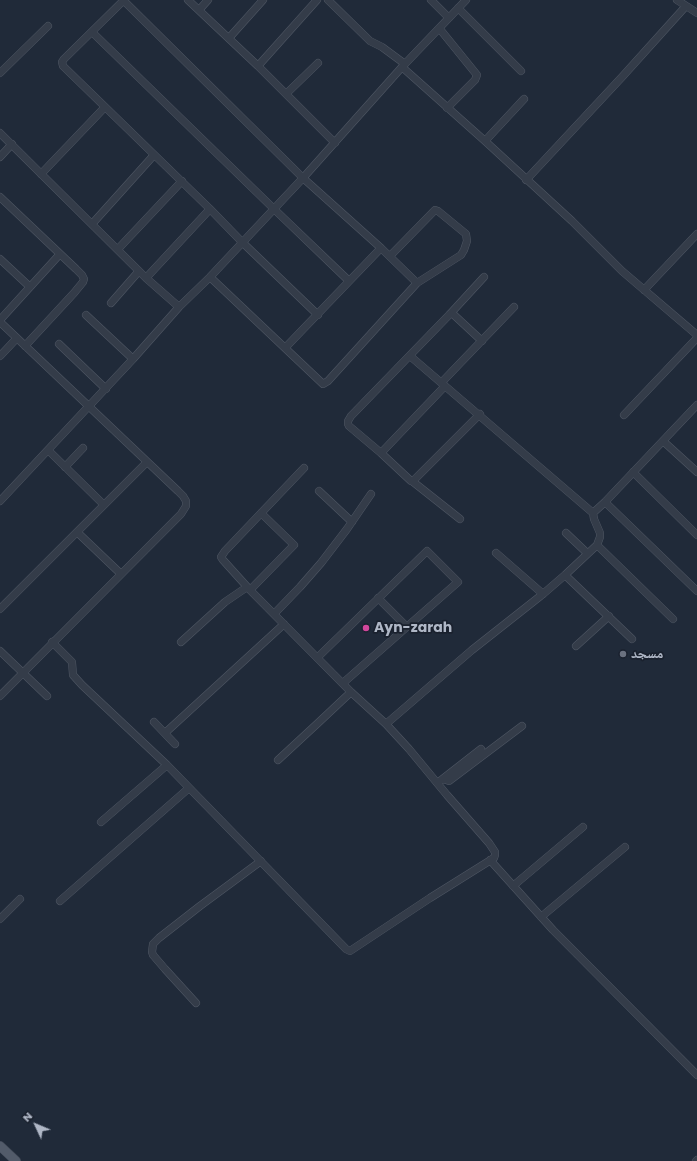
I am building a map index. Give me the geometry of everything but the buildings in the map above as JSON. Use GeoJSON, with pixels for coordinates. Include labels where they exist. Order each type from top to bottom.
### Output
{"type":"FeatureCollection","features":[{"type":"Feature","properties":{"kind":"main road"},"geometry":{"type":"LineString","coordinates":[[0,1146],[16,1161]]}},
{"type":"Feature","properties":{"kind":"street"},"geometry":{"type":"LineString","coordinates":[[318,314],[62,66],[64,59],[124,0],[303,178],[390,256],[417,283]]}},
{"type":"Feature","properties":{"kind":"street"},"geometry":{"type":"LineString","coordinates":[[188,0],[258,66],[335,143]]}},
{"type":"Feature","properties":{"kind":"street"},"geometry":{"type":"LineString","coordinates":[[199,10],[208,0]]}},
{"type":"Feature","properties":{"kind":"street"},"geometry":{"type":"LineString","coordinates":[[228,38],[263,0]]}},
{"type":"Feature","properties":{"kind":"street"},"geometry":{"type":"LineString","coordinates":[[258,66],[317,0]]}},
{"type":"Feature","properties":{"kind":"street"},"geometry":{"type":"LineString","coordinates":[[328,0],[370,41],[382,47],[403,65],[447,108],[592,240],[622,271],[697,337],[624,415]]}},
{"type":"Feature","properties":{"kind":"street"},"geometry":{"type":"LineString","coordinates":[[431,0],[449,18]]}},
{"type":"Feature","properties":{"kind":"street"},"geometry":{"type":"LineString","coordinates":[[0,501],[106,389],[179,307],[210,277],[303,178],[403,65],[466,0]]}},
{"type":"Feature","properties":{"kind":"street"},"geometry":{"type":"LineString","coordinates":[[677,0],[697,13]]}},
{"type":"Feature","properties":{"kind":"street"},"geometry":{"type":"LineString","coordinates":[[526,180],[686,6]]}},
{"type":"Feature","properties":{"kind":"street"},"geometry":{"type":"LineString","coordinates":[[458,8],[521,70]]}},
{"type":"Feature","properties":{"kind":"street"},"geometry":{"type":"LineString","coordinates":[[0,73],[48,26]]}},
{"type":"Feature","properties":{"kind":"street"},"geometry":{"type":"LineString","coordinates":[[439,28],[477,75],[475,80],[447,108]]}},
{"type":"Feature","properties":{"kind":"street"},"geometry":{"type":"LineString","coordinates":[[92,32],[349,281]]}},
{"type":"Feature","properties":{"kind":"street"},"geometry":{"type":"LineString","coordinates":[[286,94],[318,63]]}},
{"type":"Feature","properties":{"kind":"street"},"geometry":{"type":"LineString","coordinates":[[484,141],[524,99]]}},
{"type":"Feature","properties":{"kind":"street"},"geometry":{"type":"LineString","coordinates":[[41,174],[105,107]]}},
{"type":"Feature","properties":{"kind":"street"},"geometry":{"type":"LineString","coordinates":[[0,133],[146,278],[179,307]]}},
{"type":"Feature","properties":{"kind":"street"},"geometry":{"type":"LineString","coordinates":[[0,156],[12,144]]}},
{"type":"Feature","properties":{"kind":"street"},"geometry":{"type":"LineString","coordinates":[[92,224],[154,155]]}},
{"type":"Feature","properties":{"kind":"street"},"geometry":{"type":"LineString","coordinates":[[118,250],[182,181]]}},
{"type":"Feature","properties":{"kind":"street"},"geometry":{"type":"LineString","coordinates":[[0,197],[82,275],[84,279],[83,282],[25,346]]}},
{"type":"Feature","properties":{"kind":"street"},"geometry":{"type":"LineString","coordinates":[[146,278],[210,209]]}},
{"type":"Feature","properties":{"kind":"street"},"geometry":{"type":"LineString","coordinates":[[210,277],[323,384],[417,283],[461,255],[467,241],[466,234],[435,210],[390,256]]}},
{"type":"Feature","properties":{"kind":"street"},"geometry":{"type":"LineString","coordinates":[[644,290],[697,234]]}},
{"type":"Feature","properties":{"kind":"street"},"geometry":{"type":"LineString","coordinates":[[285,348],[381,248]]}},
{"type":"Feature","properties":{"kind":"street"},"geometry":{"type":"LineString","coordinates":[[0,696],[22,672],[181,514],[186,506],[186,501],[183,496],[0,321],[60,254]]}},
{"type":"Feature","properties":{"kind":"street"},"geometry":{"type":"LineString","coordinates":[[0,259],[30,287]]}},
{"type":"Feature","properties":{"kind":"street"},"geometry":{"type":"LineString","coordinates":[[111,302],[139,271]]}},
{"type":"Feature","properties":{"kind":"street"},"geometry":{"type":"LineString","coordinates":[[460,519],[412,481],[349,426],[348,420],[484,277]]}},
{"type":"Feature","properties":{"kind":"street"},"geometry":{"type":"LineString","coordinates":[[381,453],[482,340],[514,307]]}},
{"type":"Feature","properties":{"kind":"street"},"geometry":{"type":"LineString","coordinates":[[450,314],[453,314],[482,340]]}},
{"type":"Feature","properties":{"kind":"street"},"geometry":{"type":"LineString","coordinates":[[86,315],[133,359]]}},
{"type":"Feature","properties":{"kind":"street"},"geometry":{"type":"LineString","coordinates":[[0,356],[17,338]]}},
{"type":"Feature","properties":{"kind":"street"},"geometry":{"type":"LineString","coordinates":[[59,344],[106,389]]}},
{"type":"Feature","properties":{"kind":"street"},"geometry":{"type":"LineString","coordinates":[[386,724],[490,635],[565,575],[597,545],[600,537],[593,513],[480,414],[410,356]]}},
{"type":"Feature","properties":{"kind":"street"},"geometry":{"type":"LineString","coordinates":[[593,513],[697,405]]}},
{"type":"Feature","properties":{"kind":"street"},"geometry":{"type":"LineString","coordinates":[[412,481],[415,481],[480,414]]}},
{"type":"Feature","properties":{"kind":"street"},"geometry":{"type":"LineString","coordinates":[[663,441],[697,472]]}},
{"type":"Feature","properties":{"kind":"street"},"geometry":{"type":"LineString","coordinates":[[65,467],[83,448]]}},
{"type":"Feature","properties":{"kind":"street"},"geometry":{"type":"LineString","coordinates":[[48,450],[104,505]]}},
{"type":"Feature","properties":{"kind":"street"},"geometry":{"type":"LineString","coordinates":[[0,609],[147,462]]}},
{"type":"Feature","properties":{"kind":"street"},"geometry":{"type":"LineString","coordinates":[[52,642],[72,662],[73,675],[82,685],[167,765],[346,949],[350,951],[490,860],[495,855],[493,848],[437,784],[409,749],[386,724],[351,692],[248,588],[221,557],[304,468]]}},
{"type":"Feature","properties":{"kind":"street"},"geometry":{"type":"LineString","coordinates":[[633,472],[697,535]]}},
{"type":"Feature","properties":{"kind":"street"},"geometry":{"type":"LineString","coordinates":[[319,490],[352,522]]}},
{"type":"Feature","properties":{"kind":"street"},"geometry":{"type":"LineString","coordinates":[[274,614],[321,562],[352,522],[371,494]]}},
{"type":"Feature","properties":{"kind":"street"},"geometry":{"type":"LineString","coordinates":[[605,502],[697,591]]}},
{"type":"Feature","properties":{"kind":"street"},"geometry":{"type":"LineString","coordinates":[[181,642],[226,602],[248,588],[294,545],[294,543],[261,513]]}},
{"type":"Feature","properties":{"kind":"street"},"geometry":{"type":"LineString","coordinates":[[77,532],[121,574]]}},
{"type":"Feature","properties":{"kind":"street"},"geometry":{"type":"LineString","coordinates":[[566,533],[587,553]]}},
{"type":"Feature","properties":{"kind":"street"},"geometry":{"type":"LineString","coordinates":[[597,545],[673,619]]}},
{"type":"Feature","properties":{"kind":"street"},"geometry":{"type":"LineString","coordinates":[[318,657],[427,551],[458,582],[343,683]]}},
{"type":"Feature","properties":{"kind":"street"},"geometry":{"type":"LineString","coordinates":[[496,553],[543,594]]}},
{"type":"Feature","properties":{"kind":"street"},"geometry":{"type":"LineString","coordinates":[[565,575],[632,639]]}},
{"type":"Feature","properties":{"kind":"street"},"geometry":{"type":"LineString","coordinates":[[378,598],[407,627]]}},
{"type":"Feature","properties":{"kind":"street"},"geometry":{"type":"LineString","coordinates":[[576,646],[609,616]]}},
{"type":"Feature","properties":{"kind":"street"},"geometry":{"type":"LineString","coordinates":[[165,733],[284,624]]}},
{"type":"Feature","properties":{"kind":"street"},"geometry":{"type":"LineString","coordinates":[[0,651],[47,696]]}},
{"type":"Feature","properties":{"kind":"street"},"geometry":{"type":"LineString","coordinates":[[278,760],[351,692]]}},
{"type":"Feature","properties":{"kind":"street"},"geometry":{"type":"LineString","coordinates":[[154,722],[175,744]]}},
{"type":"Feature","properties":{"kind":"street"},"geometry":{"type":"LineString","coordinates":[[443,779],[449,781],[522,726]]}},
{"type":"Feature","properties":{"kind":"street"},"geometry":{"type":"LineString","coordinates":[[437,784],[481,749]]}},
{"type":"Feature","properties":{"kind":"street"},"geometry":{"type":"LineString","coordinates":[[101,822],[167,765]]}},
{"type":"Feature","properties":{"kind":"street"},"geometry":{"type":"LineString","coordinates":[[60,901],[189,788]]}},
{"type":"Feature","properties":{"kind":"street"},"geometry":{"type":"LineString","coordinates":[[513,886],[583,827]]}},
{"type":"Feature","properties":{"kind":"street"},"geometry":{"type":"LineString","coordinates":[[541,917],[625,847]]}},
{"type":"Feature","properties":{"kind":"street"},"geometry":{"type":"LineString","coordinates":[[490,860],[541,917],[696,1073]]}},
{"type":"Feature","properties":{"kind":"street"},"geometry":{"type":"LineString","coordinates":[[196,1003],[153,955],[153,944],[261,861]]}},
{"type":"Feature","properties":{"kind":"street"},"geometry":{"type":"LineString","coordinates":[[0,919],[20,899]]}},
{"type":"Feature","properties":{"kind":"place","name":"Ayn-zarah"},"geometry":{"type":"Point","coordinates":[366,628]}},
{"type":"Feature","properties":{"kind":"place","name":"مسجد"},"geometry":{"type":"Point","coordinates":[623,654]}}]}
